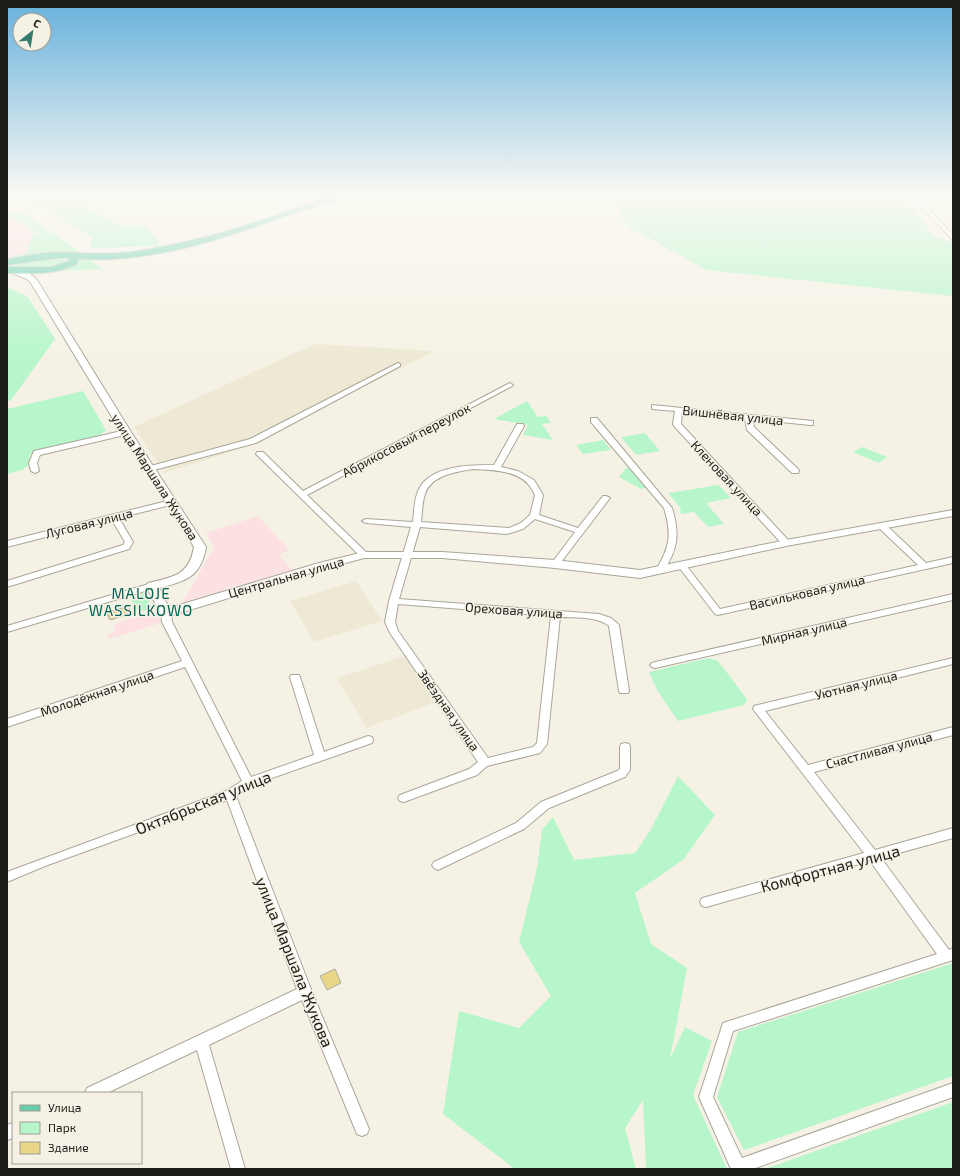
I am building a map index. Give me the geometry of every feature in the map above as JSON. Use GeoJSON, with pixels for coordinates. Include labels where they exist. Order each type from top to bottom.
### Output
{"type":"FeatureCollection","features":[{"type":"Feature","properties":{"kind":"main road"},"geometry":{"type":"LineString","coordinates":[[11,267],[60,255],[94,257],[135,254],[161,250]]}},
{"type":"Feature","properties":{"kind":"main road"},"geometry":{"type":"LineString","coordinates":[[11,267],[56,268],[94,260],[165,253],[180,250]]}},
{"type":"Feature","properties":{"kind":"main road"},"geometry":{"type":"LineString","coordinates":[[68,265],[74,262],[73,256]]}},
{"type":"Feature","properties":{"kind":"street","name":"улица Маршала Жукова"},"geometry":{"type":"LineString","coordinates":[[11,267],[30,276],[126,432],[200,548],[199,561],[183,578],[152,586]]}},
{"type":"Feature","properties":{"kind":"street"},"geometry":{"type":"LineString","coordinates":[[34,282],[39,273],[56,268]]}},
{"type":"Feature","properties":{"kind":"street"},"geometry":{"type":"LineString","coordinates":[[150,469],[253,441],[398,365]]}},
{"type":"Feature","properties":{"kind":"street","name":"Абрикосовый переулок"},"geometry":{"type":"LineString","coordinates":[[302,495],[510,386]]}},
{"type":"Feature","properties":{"kind":"street","name":"Вишнёвая улица"},"geometry":{"type":"LineString","coordinates":[[655,407],[749,418],[810,423]]}},
{"type":"Feature","properties":{"kind":"street","name":"Кленовая улица"},"geometry":{"type":"LineString","coordinates":[[679,410],[677,424],[786,543]]}},
{"type":"Feature","properties":{"kind":"street"},"geometry":{"type":"LineString","coordinates":[[749,418],[750,428],[795,471]]}},
{"type":"Feature","properties":{"kind":"street"},"geometry":{"type":"LineString","coordinates":[[594,420],[668,508],[674,526],[672,552],[660,570]]}},
{"type":"Feature","properties":{"kind":"street"},"geometry":{"type":"LineString","coordinates":[[496,468],[520,426]]}},
{"type":"Feature","properties":{"kind":"street"},"geometry":{"type":"LineString","coordinates":[[35,471],[33,463],[37,453],[126,432]]}},
{"type":"Feature","properties":{"kind":"street"},"geometry":{"type":"LineString","coordinates":[[260,454],[364,555]]}},
{"type":"Feature","properties":{"kind":"street"},"geometry":{"type":"LineString","coordinates":[[366,521],[416,524],[507,531],[515,529],[534,516],[540,504],[540,492],[534,482],[520,473],[496,468],[456,469],[436,476],[423,489],[416,524],[394,601]]}},
{"type":"Feature","properties":{"kind":"street"},"geometry":{"type":"LineString","coordinates":[[555,564],[606,498]]}},
{"type":"Feature","properties":{"kind":"street","name":"Луговая улица"},"geometry":{"type":"LineString","coordinates":[[7,544],[171,502]]}},
{"type":"Feature","properties":{"kind":"street","name":"Центральная улица"},"geometry":{"type":"LineString","coordinates":[[166,612],[323,565],[364,555],[408,554],[555,564],[640,574],[786,543],[953,513]]}},
{"type":"Feature","properties":{"kind":"street"},"geometry":{"type":"LineString","coordinates":[[7,584],[126,547],[129,542],[114,516]]}},
{"type":"Feature","properties":{"kind":"street"},"geometry":{"type":"LineString","coordinates":[[534,516],[580,531]]}},
{"type":"Feature","properties":{"kind":"street"},"geometry":{"type":"LineString","coordinates":[[882,526],[924,566]]}},
{"type":"Feature","properties":{"kind":"street","name":"Васильковая улица"},"geometry":{"type":"LineString","coordinates":[[682,566],[718,612],[953,560]]}},
{"type":"Feature","properties":{"kind":"street"},"geometry":{"type":"LineString","coordinates":[[7,629],[152,586],[166,612],[166,622],[248,782]]}},
{"type":"Feature","properties":{"kind":"street","name":"Мирная улица"},"geometry":{"type":"LineString","coordinates":[[655,665],[953,597]]}},
{"type":"Feature","properties":{"kind":"street","name":"Ореховая улица"},"geometry":{"type":"LineString","coordinates":[[394,601],[600,617],[608,620],[614,625],[624,691]]}},
{"type":"Feature","properties":{"kind":"street","name":"Звёздная улица"},"geometry":{"type":"LineString","coordinates":[[394,601],[390,622],[394,631],[484,762],[473,772],[404,798]]}},
{"type":"Feature","properties":{"kind":"street"},"geometry":{"type":"LineString","coordinates":[[484,762],[536,750],[542,744],[556,614]]}},
{"type":"Feature","properties":{"kind":"street","name":"Уютная улица"},"geometry":{"type":"LineString","coordinates":[[806,770],[758,709],[953,661]]}},
{"type":"Feature","properties":{"kind":"street","name":"Молодёжная улица"},"geometry":{"type":"LineString","coordinates":[[7,724],[187,663]]}},
{"type":"Feature","properties":{"kind":"street"},"geometry":{"type":"LineString","coordinates":[[296,677],[320,756],[368,740]]}},
{"type":"Feature","properties":{"kind":"street","name":"Счастливая улица"},"geometry":{"type":"LineString","coordinates":[[806,770],[953,731]]}},
{"type":"Feature","properties":{"kind":"street"},"geometry":{"type":"LineString","coordinates":[[438,865],[520,826],[545,805],[620,774],[625,770],[625,747]]}},
{"type":"Feature","properties":{"kind":"street","name":"Октябрьская улица"},"geometry":{"type":"LineString","coordinates":[[7,878],[41,863],[230,794],[248,782],[320,756]]}},
{"type":"Feature","properties":{"kind":"street"},"geometry":{"type":"LineString","coordinates":[[806,770],[949,955],[728,1026],[706,1097],[738,1167],[953,1090]]}},
{"type":"Feature","properties":{"kind":"street","name":"улица Маршала Жукова"},"geometry":{"type":"LineString","coordinates":[[230,794],[306,992],[362,1129]]}},
{"type":"Feature","properties":{"kind":"street","name":"Комфортная улица"},"geometry":{"type":"LineString","coordinates":[[706,902],[874,857],[953,833]]}},
{"type":"Feature","properties":{"kind":"street"},"geometry":{"type":"LineString","coordinates":[[94,1092],[306,992]]}},
{"type":"Feature","properties":{"kind":"street"},"geometry":{"type":"LineString","coordinates":[[201,1042],[238,1169]]}},
{"type":"Feature","properties":{"kind":"shaded area"},"geometry":{"type":"Polygon","coordinates":[[[7,250],[27,250],[26,253],[7,259],[7,250]]]}},
{"type":"Feature","properties":{"kind":"shaded area"},"geometry":{"type":"Polygon","coordinates":[[[315,344],[434,351],[249,446],[164,473],[134,427],[315,344]]]}},
{"type":"Feature","properties":{"kind":"shaded area"},"geometry":{"type":"Polygon","coordinates":[[[258,516],[289,550],[279,554],[292,570],[183,602],[214,547],[206,533],[258,516]]]}},
{"type":"Feature","properties":{"kind":"shaded area"},"geometry":{"type":"Polygon","coordinates":[[[356,581],[382,621],[314,642],[290,601],[356,581]]]}},
{"type":"Feature","properties":{"kind":"shaded area"},"geometry":{"type":"Polygon","coordinates":[[[154,611],[156,612],[161,623],[109,639],[108,634],[114,632],[115,624],[154,611]]]}},
{"type":"Feature","properties":{"kind":"shaded area"},"geometry":{"type":"Polygon","coordinates":[[[408,655],[438,701],[367,728],[337,678],[408,655]]]}},
{"type":"Feature","properties":{"kind":"green space"},"geometry":{"type":"Polygon","coordinates":[[[27,250],[77,250],[103,269],[7,274],[7,259],[26,253],[27,250]]]}},
{"type":"Feature","properties":{"kind":"green space"},"geometry":{"type":"Polygon","coordinates":[[[670,250],[953,250],[953,296],[706,270],[670,250]]]}},
{"type":"Feature","properties":{"kind":"green space"},"geometry":{"type":"Polygon","coordinates":[[[7,287],[27,296],[55,339],[11,400],[7,401],[7,287]]]}},
{"type":"Feature","properties":{"kind":"green space"},"geometry":{"type":"Polygon","coordinates":[[[83,391],[106,430],[99,436],[38,451],[29,456],[30,464],[22,470],[7,474],[7,409],[83,391]]]}},
{"type":"Feature","properties":{"kind":"green space"},"geometry":{"type":"Polygon","coordinates":[[[527,401],[538,417],[546,416],[551,423],[542,424],[553,440],[523,435],[528,425],[494,419],[527,401]]]}},
{"type":"Feature","properties":{"kind":"green space"},"geometry":{"type":"Polygon","coordinates":[[[645,433],[660,451],[636,455],[621,437],[645,433]]]}},
{"type":"Feature","properties":{"kind":"green space"},"geometry":{"type":"Polygon","coordinates":[[[603,440],[611,450],[583,454],[576,445],[603,440]]]}},
{"type":"Feature","properties":{"kind":"green space"},"geometry":{"type":"Polygon","coordinates":[[[862,447],[887,457],[879,463],[853,452],[862,447]]]}},
{"type":"Feature","properties":{"kind":"green space"},"geometry":{"type":"Polygon","coordinates":[[[630,467],[647,487],[641,489],[619,477],[626,468],[630,467]]]}},
{"type":"Feature","properties":{"kind":"green space"},"geometry":{"type":"Polygon","coordinates":[[[719,485],[731,498],[706,503],[724,524],[708,527],[694,512],[681,514],[680,507],[668,493],[719,485]]]}},
{"type":"Feature","properties":{"kind":"green space"},"geometry":{"type":"Polygon","coordinates":[[[144,593],[151,607],[139,613],[130,598],[144,593]]]}},
{"type":"Feature","properties":{"kind":"green space"},"geometry":{"type":"Polygon","coordinates":[[[709,658],[718,661],[747,699],[744,705],[678,721],[657,690],[649,672],[709,658]]]}},
{"type":"Feature","properties":{"kind":"green space"},"geometry":{"type":"Polygon","coordinates":[[[678,776],[715,815],[684,859],[635,893],[651,944],[687,968],[670,1059],[685,1027],[712,1041],[693,1095],[727,1169],[646,1169],[643,1100],[625,1128],[636,1169],[515,1169],[443,1114],[459,1011],[519,1028],[551,996],[519,942],[537,868],[542,830],[553,817],[574,860],[635,853],[650,831],[678,776]]]}},
{"type":"Feature","properties":{"kind":"green space"},"geometry":{"type":"Polygon","coordinates":[[[953,963],[953,1076],[744,1150],[717,1097],[738,1032],[953,963]]]}},
{"type":"Feature","properties":{"kind":"green space"},"geometry":{"type":"Polygon","coordinates":[[[953,1102],[953,1169],[765,1169],[953,1102]]]}},
{"type":"Feature","properties":{"kind":"building"},"geometry":{"type":"Polygon","coordinates":[[[128,606],[132,613],[110,620],[107,613],[128,606]]]}},
{"type":"Feature","properties":{"kind":"building"},"geometry":{"type":"Polygon","coordinates":[[[335,969],[341,983],[327,990],[320,976],[335,969]]]}},
{"type":"Feature","properties":{"kind":"district","name":"MALOJE WASSILKOWO"},"geometry":{"type":"Point","coordinates":[141,602]}}]}
